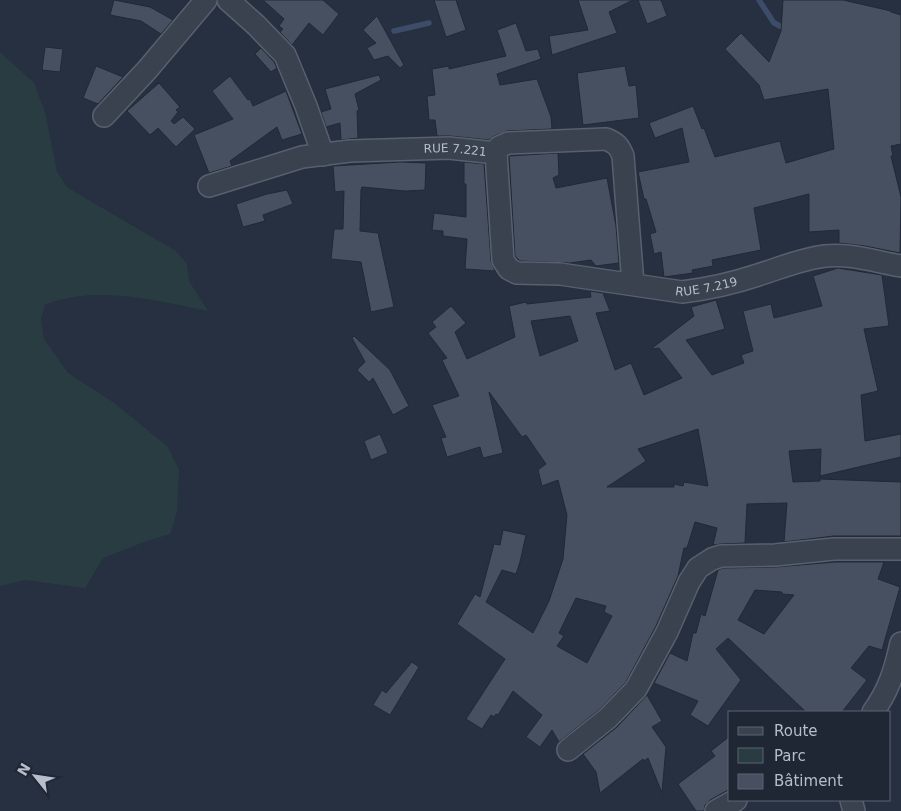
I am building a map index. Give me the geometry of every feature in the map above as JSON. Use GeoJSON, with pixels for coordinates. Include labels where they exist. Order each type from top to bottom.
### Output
{"type":"FeatureCollection","features":[{"type":"Feature","properties":{"kind":"street"},"geometry":{"type":"LineString","coordinates":[[104,116],[147,70],[206,0]]}},
{"type":"Feature","properties":{"kind":"street"},"geometry":{"type":"LineString","coordinates":[[228,0],[285,55],[306,106],[323,155]]}},
{"type":"Feature","properties":{"kind":"street","name":"RUE 7.221"},"geometry":{"type":"LineString","coordinates":[[209,186],[302,157],[350,152],[450,148],[496,153],[500,147],[508,143],[606,139],[614,142],[620,148],[623,156],[632,284]]}},
{"type":"Feature","properties":{"kind":"street","name":"RUE 7.219"},"geometry":{"type":"LineString","coordinates":[[496,153],[503,260],[509,269],[517,273],[560,274],[682,292],[698,290],[757,275],[787,264],[826,256],[844,256],[901,266]]}},
{"type":"Feature","properties":{"kind":"street"},"geometry":{"type":"LineString","coordinates":[[568,750],[608,718],[636,689],[664,640],[689,582],[698,568],[712,559],[721,556],[775,555],[834,549],[901,548]]}},
{"type":"Feature","properties":{"kind":"street"},"geometry":{"type":"LineString","coordinates":[[874,711],[886,693],[901,643]]}},
{"type":"Feature","properties":{"kind":"street"},"geometry":{"type":"LineString","coordinates":[[716,811],[734,801]]}},
{"type":"Feature","properties":{"kind":"green space"},"geometry":{"type":"Polygon","coordinates":[[[0,52],[34,83],[45,112],[57,172],[68,188],[176,251],[187,264],[189,281],[208,311],[147,299],[105,295],[64,299],[45,305],[41,318],[44,339],[68,373],[113,402],[167,446],[179,470],[177,511],[170,534],[103,558],[85,588],[25,580],[0,586],[0,52]]]}},
{"type":"Feature","properties":{"kind":"building"},"geometry":{"type":"Polygon","coordinates":[[[114,0],[150,7],[173,20],[161,34],[141,21],[110,15],[114,0]]]}},
{"type":"Feature","properties":{"kind":"building"},"geometry":{"type":"Polygon","coordinates":[[[263,0],[323,0],[339,14],[323,35],[309,23],[292,45],[280,32],[283,29],[279,26],[284,19],[263,0]]]}},
{"type":"Feature","properties":{"kind":"building"},"geometry":{"type":"Polygon","coordinates":[[[434,0],[456,0],[466,30],[446,37],[434,0]]]}},
{"type":"Feature","properties":{"kind":"building"},"geometry":{"type":"Polygon","coordinates":[[[578,0],[633,0],[609,12],[617,33],[552,55],[549,36],[588,30],[578,0]]]}},
{"type":"Feature","properties":{"kind":"building"},"geometry":{"type":"Polygon","coordinates":[[[638,0],[661,0],[667,16],[647,24],[638,0]]]}},
{"type":"Feature","properties":{"kind":"building"},"geometry":{"type":"Polygon","coordinates":[[[783,0],[843,0],[901,15],[901,144],[891,146],[893,156],[891,156],[901,197],[900,253],[839,243],[839,230],[809,232],[809,194],[754,208],[761,250],[712,260],[713,266],[692,270],[693,273],[664,277],[661,252],[654,254],[650,234],[656,232],[646,199],[644,199],[638,172],[689,162],[682,128],[655,138],[649,123],[693,106],[715,157],[780,141],[786,163],[834,149],[828,89],[764,100],[759,85],[725,49],[741,33],[769,62],[781,31],[783,0]]]}},
{"type":"Feature","properties":{"kind":"building"},"geometry":{"type":"Polygon","coordinates":[[[377,16],[404,65],[400,68],[388,56],[374,60],[367,48],[376,43],[363,30],[377,16]]]}},
{"type":"Feature","properties":{"kind":"building"},"geometry":{"type":"Polygon","coordinates":[[[516,23],[526,51],[538,49],[541,59],[497,74],[500,85],[537,79],[551,117],[552,129],[507,131],[489,140],[437,136],[435,120],[429,120],[427,96],[435,95],[432,69],[449,66],[449,69],[506,56],[497,30],[516,23]]]}},
{"type":"Feature","properties":{"kind":"building"},"geometry":{"type":"Polygon","coordinates":[[[45,47],[63,49],[60,72],[42,70],[45,47]]]}},
{"type":"Feature","properties":{"kind":"building"},"geometry":{"type":"Polygon","coordinates":[[[261,48],[277,68],[271,72],[255,54],[261,48]]]}},
{"type":"Feature","properties":{"kind":"building"},"geometry":{"type":"Polygon","coordinates":[[[96,66],[123,77],[98,104],[83,98],[96,66]]]}},
{"type":"Feature","properties":{"kind":"building"},"geometry":{"type":"Polygon","coordinates":[[[625,66],[629,86],[636,85],[639,118],[583,125],[577,73],[625,66]]]}},
{"type":"Feature","properties":{"kind":"building"},"geometry":{"type":"Polygon","coordinates":[[[379,75],[381,80],[355,94],[359,110],[357,111],[358,138],[341,140],[340,123],[326,127],[321,112],[331,109],[325,89],[379,75]]]}},
{"type":"Feature","properties":{"kind":"building"},"geometry":{"type":"Polygon","coordinates":[[[230,76],[248,100],[250,99],[253,106],[286,91],[302,134],[282,140],[277,127],[230,161],[232,166],[209,173],[194,135],[233,119],[212,91],[230,76]]]}},
{"type":"Feature","properties":{"kind":"building"},"geometry":{"type":"Polygon","coordinates":[[[159,83],[180,107],[176,110],[178,112],[171,121],[174,124],[183,117],[195,129],[176,147],[158,128],[150,135],[127,111],[159,83]]]}},
{"type":"Feature","properties":{"kind":"building"},"geometry":{"type":"Polygon","coordinates":[[[558,153],[559,175],[553,178],[556,188],[607,178],[616,226],[619,263],[596,266],[591,260],[570,263],[520,261],[515,256],[509,156],[558,153]]]}},
{"type":"Feature","properties":{"kind":"building"},"geometry":{"type":"Polygon","coordinates":[[[400,162],[426,163],[425,190],[405,191],[362,187],[361,190],[360,231],[378,233],[394,307],[371,312],[361,262],[331,259],[334,229],[343,229],[344,191],[335,192],[333,166],[400,162]]]}},
{"type":"Feature","properties":{"kind":"building"},"geometry":{"type":"Polygon","coordinates":[[[464,162],[484,164],[491,261],[495,271],[465,269],[467,239],[443,236],[443,231],[432,230],[434,213],[466,217],[464,162]]]}},
{"type":"Feature","properties":{"kind":"building"},"geometry":{"type":"Polygon","coordinates":[[[287,190],[293,204],[263,215],[265,221],[243,227],[236,204],[287,190]]]}},
{"type":"Feature","properties":{"kind":"building"},"geometry":{"type":"Polygon","coordinates":[[[838,268],[882,275],[889,326],[864,329],[878,391],[861,395],[865,441],[901,434],[901,457],[820,476],[821,449],[789,451],[793,482],[820,481],[820,479],[901,482],[901,536],[834,536],[784,542],[787,503],[747,504],[745,543],[713,545],[717,528],[695,522],[687,548],[684,548],[678,576],[656,626],[626,682],[600,709],[559,742],[552,730],[540,747],[526,737],[542,715],[513,691],[498,715],[496,714],[494,717],[491,715],[482,729],[466,719],[505,659],[457,624],[475,594],[480,597],[494,544],[500,545],[503,530],[526,535],[516,574],[502,570],[486,602],[533,633],[549,601],[563,559],[567,515],[558,480],[542,486],[538,470],[546,464],[526,435],[522,437],[489,392],[503,453],[483,458],[480,447],[447,457],[441,438],[446,437],[432,405],[459,396],[442,360],[447,358],[428,333],[436,327],[432,322],[451,306],[466,323],[455,332],[467,359],[515,337],[509,306],[526,302],[527,304],[591,297],[590,291],[603,293],[610,311],[596,313],[615,370],[631,363],[644,395],[682,378],[659,348],[651,349],[694,316],[691,307],[716,300],[725,329],[686,340],[712,375],[744,363],[741,355],[753,351],[743,311],[771,304],[774,318],[822,306],[813,276],[838,268]],[[570,316],[531,321],[540,356],[578,341],[570,316]],[[698,429],[638,449],[646,461],[607,487],[674,487],[674,484],[683,486],[684,482],[708,486],[698,429]],[[576,598],[559,633],[564,636],[557,646],[587,663],[612,616],[604,612],[606,606],[576,598]]]}},
{"type":"Feature","properties":{"kind":"building"},"geometry":{"type":"Polygon","coordinates":[[[354,336],[390,370],[409,406],[393,415],[373,378],[369,382],[357,370],[365,362],[352,338],[354,336]]]}},
{"type":"Feature","properties":{"kind":"building"},"geometry":{"type":"Polygon","coordinates":[[[380,434],[388,453],[371,460],[364,441],[380,434]]]}},
{"type":"Feature","properties":{"kind":"building"},"geometry":{"type":"Polygon","coordinates":[[[835,562],[884,562],[878,579],[900,587],[882,650],[869,646],[851,668],[867,680],[843,711],[805,711],[728,638],[716,649],[741,680],[708,726],[690,715],[698,701],[654,683],[670,653],[687,661],[693,633],[696,633],[701,614],[705,616],[718,570],[723,568],[776,567],[835,562]],[[755,590],[738,620],[764,634],[794,595],[782,594],[782,592],[755,590]]]}},
{"type":"Feature","properties":{"kind":"building"},"geometry":{"type":"Polygon","coordinates":[[[412,662],[419,667],[390,715],[373,705],[382,690],[386,693],[412,662]]]}},
{"type":"Feature","properties":{"kind":"building"},"geometry":{"type":"Polygon","coordinates":[[[647,695],[662,721],[652,727],[666,747],[662,793],[648,758],[644,761],[643,759],[600,793],[596,772],[583,754],[617,727],[647,695]]]}},
{"type":"Feature","properties":{"kind":"building"},"geometry":{"type":"Polygon","coordinates":[[[728,738],[728,790],[710,800],[705,805],[704,811],[696,811],[678,784],[715,756],[711,751],[728,738]]]}},
{"type":"Feature","properties":{"kind":"waterway"},"geometry":{"type":"LineString","coordinates":[[759,0],[774,23],[788,30]]}},
{"type":"Feature","properties":{"kind":"waterway"},"geometry":{"type":"LineString","coordinates":[[394,31],[429,23]]}}]}
